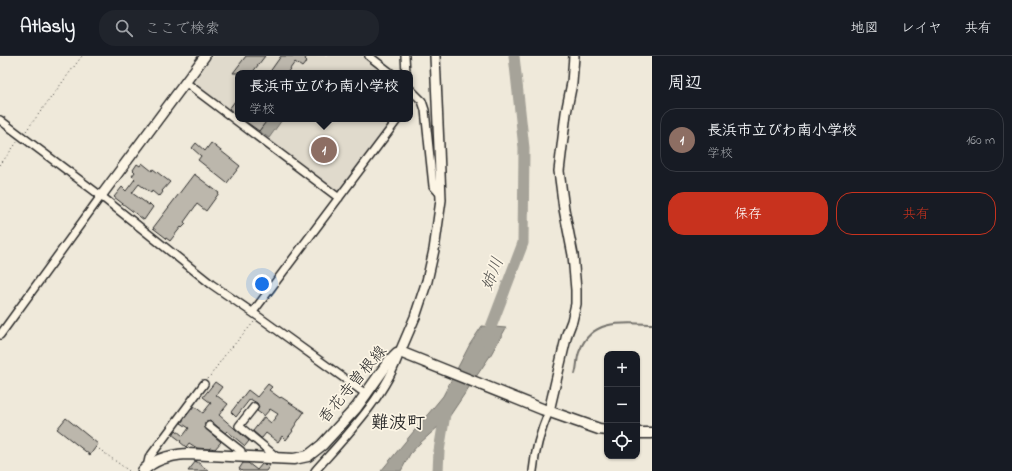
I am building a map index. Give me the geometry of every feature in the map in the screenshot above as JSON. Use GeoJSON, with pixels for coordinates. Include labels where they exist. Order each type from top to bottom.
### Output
{"type":"FeatureCollection","features":[{"type":"Feature","properties":{"kind":"main road","name":"香花寺曽根線"},"geometry":{"type":"LineString","coordinates":[[145,469],[164,458],[173,455],[187,454],[279,459],[299,459],[308,456],[322,445],[356,408],[390,360],[397,353],[404,353],[546,410],[598,429],[604,430]]}},
{"type":"Feature","properties":{"kind":"main road"},"geometry":{"type":"LineString","coordinates":[[640,433],[652,433]]}},
{"type":"Feature","properties":{"kind":"street"},"geometry":{"type":"LineString","coordinates":[[0,335],[205,56]]}},
{"type":"Feature","properties":{"kind":"street"},"geometry":{"type":"LineString","coordinates":[[369,56],[387,70]]}},
{"type":"Feature","properties":{"kind":"street"},"geometry":{"type":"LineString","coordinates":[[405,56],[406,70]]}},
{"type":"Feature","properties":{"kind":"street"},"geometry":{"type":"LineString","coordinates":[[315,471],[354,426],[379,393],[404,353],[427,281],[435,244],[441,200],[440,147],[435,56]]}},
{"type":"Feature","properties":{"kind":"street"},"geometry":{"type":"LineString","coordinates":[[533,471],[534,459],[546,410],[576,304],[573,255],[564,209],[559,171],[566,113],[572,83],[574,56]]}},
{"type":"Feature","properties":{"kind":"street"},"geometry":{"type":"LineString","coordinates":[[185,82],[235,120]]}},
{"type":"Feature","properties":{"kind":"street"},"geometry":{"type":"LineString","coordinates":[[413,92],[422,101],[425,110],[433,186],[441,195]]}},
{"type":"Feature","properties":{"kind":"street"},"geometry":{"type":"LineString","coordinates":[[0,120],[101,196],[211,284],[256,314],[366,394]]}},
{"type":"Feature","properties":{"kind":"street"},"geometry":{"type":"LineString","coordinates":[[238,122],[338,198]]}},
{"type":"Feature","properties":{"kind":"street"},"geometry":{"type":"LineString","coordinates":[[256,314],[338,198],[396,122]]}},
{"type":"Feature","properties":{"kind":"street"},"geometry":{"type":"LineString","coordinates":[[145,469],[149,458],[204,384]]}},
{"type":"Feature","properties":{"kind":"street"},"geometry":{"type":"LineString","coordinates":[[254,407],[239,426],[279,459]]}},
{"type":"Feature","properties":{"kind":"street"},"geometry":{"type":"LineString","coordinates":[[209,426],[241,451],[241,457]]}},
{"type":"Feature","properties":{"kind":"path"},"geometry":{"type":"LineString","coordinates":[[0,165],[82,56]]}},
{"type":"Feature","properties":{"kind":"path"},"geometry":{"type":"LineString","coordinates":[[204,384],[256,314]]}},
{"type":"Feature","properties":{"kind":"path"},"geometry":{"type":"LineString","coordinates":[[99,449],[129,471]]}},
{"type":"Feature","properties":{"kind":"shaded area"},"geometry":{"type":"Polygon","coordinates":[[[213,56],[365,56],[383,70],[235,70],[235,118],[191,85],[213,56]]]}},
{"type":"Feature","properties":{"kind":"shaded area"},"geometry":{"type":"Polygon","coordinates":[[[240,122],[392,122],[339,194],[336,194],[240,122]]]}},
{"type":"Feature","properties":{"kind":"shaded area"},"geometry":{"type":"Polygon","coordinates":[[[266,122],[281,122],[269,138],[259,131],[266,122]]]}},
{"type":"Feature","properties":{"kind":"shaded area"},"geometry":{"type":"Polygon","coordinates":[[[482,326],[506,328],[490,356],[449,417],[410,454],[401,471],[381,471],[443,396],[470,344],[482,326]]]}},
{"type":"Feature","properties":{"kind":"building"},"geometry":{"type":"Polygon","coordinates":[[[246,56],[265,56],[254,70],[235,70],[246,56]]]}},
{"type":"Feature","properties":{"kind":"building"},"geometry":{"type":"Polygon","coordinates":[[[281,56],[307,56],[305,59],[307,61],[302,67],[295,62],[289,70],[271,70],[281,56]]]}},
{"type":"Feature","properties":{"kind":"building"},"geometry":{"type":"Polygon","coordinates":[[[235,101],[235,114],[229,109],[235,101]]]}},
{"type":"Feature","properties":{"kind":"building"},"geometry":{"type":"Polygon","coordinates":[[[246,122],[266,122],[259,131],[246,122]]]}},
{"type":"Feature","properties":{"kind":"building"},"geometry":{"type":"Polygon","coordinates":[[[196,143],[205,151],[211,143],[240,166],[227,183],[198,160],[201,156],[192,148],[196,143]]]}},
{"type":"Feature","properties":{"kind":"building"},"geometry":{"type":"Polygon","coordinates":[[[142,163],[152,171],[153,169],[170,182],[162,191],[163,192],[160,196],[152,191],[151,193],[139,184],[132,193],[153,207],[144,220],[114,197],[122,187],[126,191],[135,179],[132,176],[135,172],[133,170],[137,164],[140,166],[142,163]]]}},
{"type":"Feature","properties":{"kind":"building"},"geometry":{"type":"Polygon","coordinates":[[[194,174],[219,193],[206,211],[197,204],[184,222],[186,224],[182,228],[181,227],[170,241],[153,228],[194,174]]]}},
{"type":"Feature","properties":{"kind":"building"},"geometry":{"type":"Polygon","coordinates":[[[215,382],[222,387],[216,395],[228,404],[219,415],[249,441],[245,446],[227,431],[225,433],[209,421],[205,423],[205,428],[221,442],[215,449],[197,448],[189,443],[186,447],[173,435],[176,430],[183,436],[189,428],[181,423],[194,406],[203,413],[211,403],[203,397],[215,382]]]}},
{"type":"Feature","properties":{"kind":"building"},"geometry":{"type":"Polygon","coordinates":[[[268,384],[272,387],[269,390],[304,412],[286,440],[282,436],[278,442],[266,433],[261,438],[253,431],[264,417],[271,423],[278,414],[270,409],[264,416],[257,411],[259,407],[257,403],[250,399],[236,417],[231,412],[248,390],[257,397],[268,384]]]}},
{"type":"Feature","properties":{"kind":"building"},"geometry":{"type":"Polygon","coordinates":[[[66,418],[98,444],[90,455],[57,429],[66,418]]]}},
{"type":"Feature","properties":{"kind":"building"},"geometry":{"type":"Polygon","coordinates":[[[196,461],[209,471],[188,471],[196,461]]]}},
{"type":"Feature","properties":{"kind":"building"},"geometry":{"type":"Polygon","coordinates":[[[243,463],[248,463],[257,470],[262,464],[270,465],[266,471],[242,471],[239,469],[243,463]]]}},
{"type":"Feature","properties":{"kind":"waterway","name":"姉川"},"geometry":{"type":"LineString","coordinates":[[486,340],[523,243],[524,148],[514,56]]}},
{"type":"Feature","properties":{"kind":"waterway"},"geometry":{"type":"LineString","coordinates":[[575,374],[580,350],[585,340],[593,332],[601,327],[621,323],[652,324]]}},
{"type":"Feature","properties":{"kind":"waterway"},"geometry":{"type":"LineString","coordinates":[[438,471],[439,451],[446,408]]}},
{"type":"Feature","properties":{"kind":"place","name":"長浜市立びわ南小学校"},"geometry":{"type":"Point","coordinates":[324,150]}},
{"type":"Feature","properties":{"kind":"district","name":"難波町"},"geometry":{"type":"Point","coordinates":[398,424]}}]}
